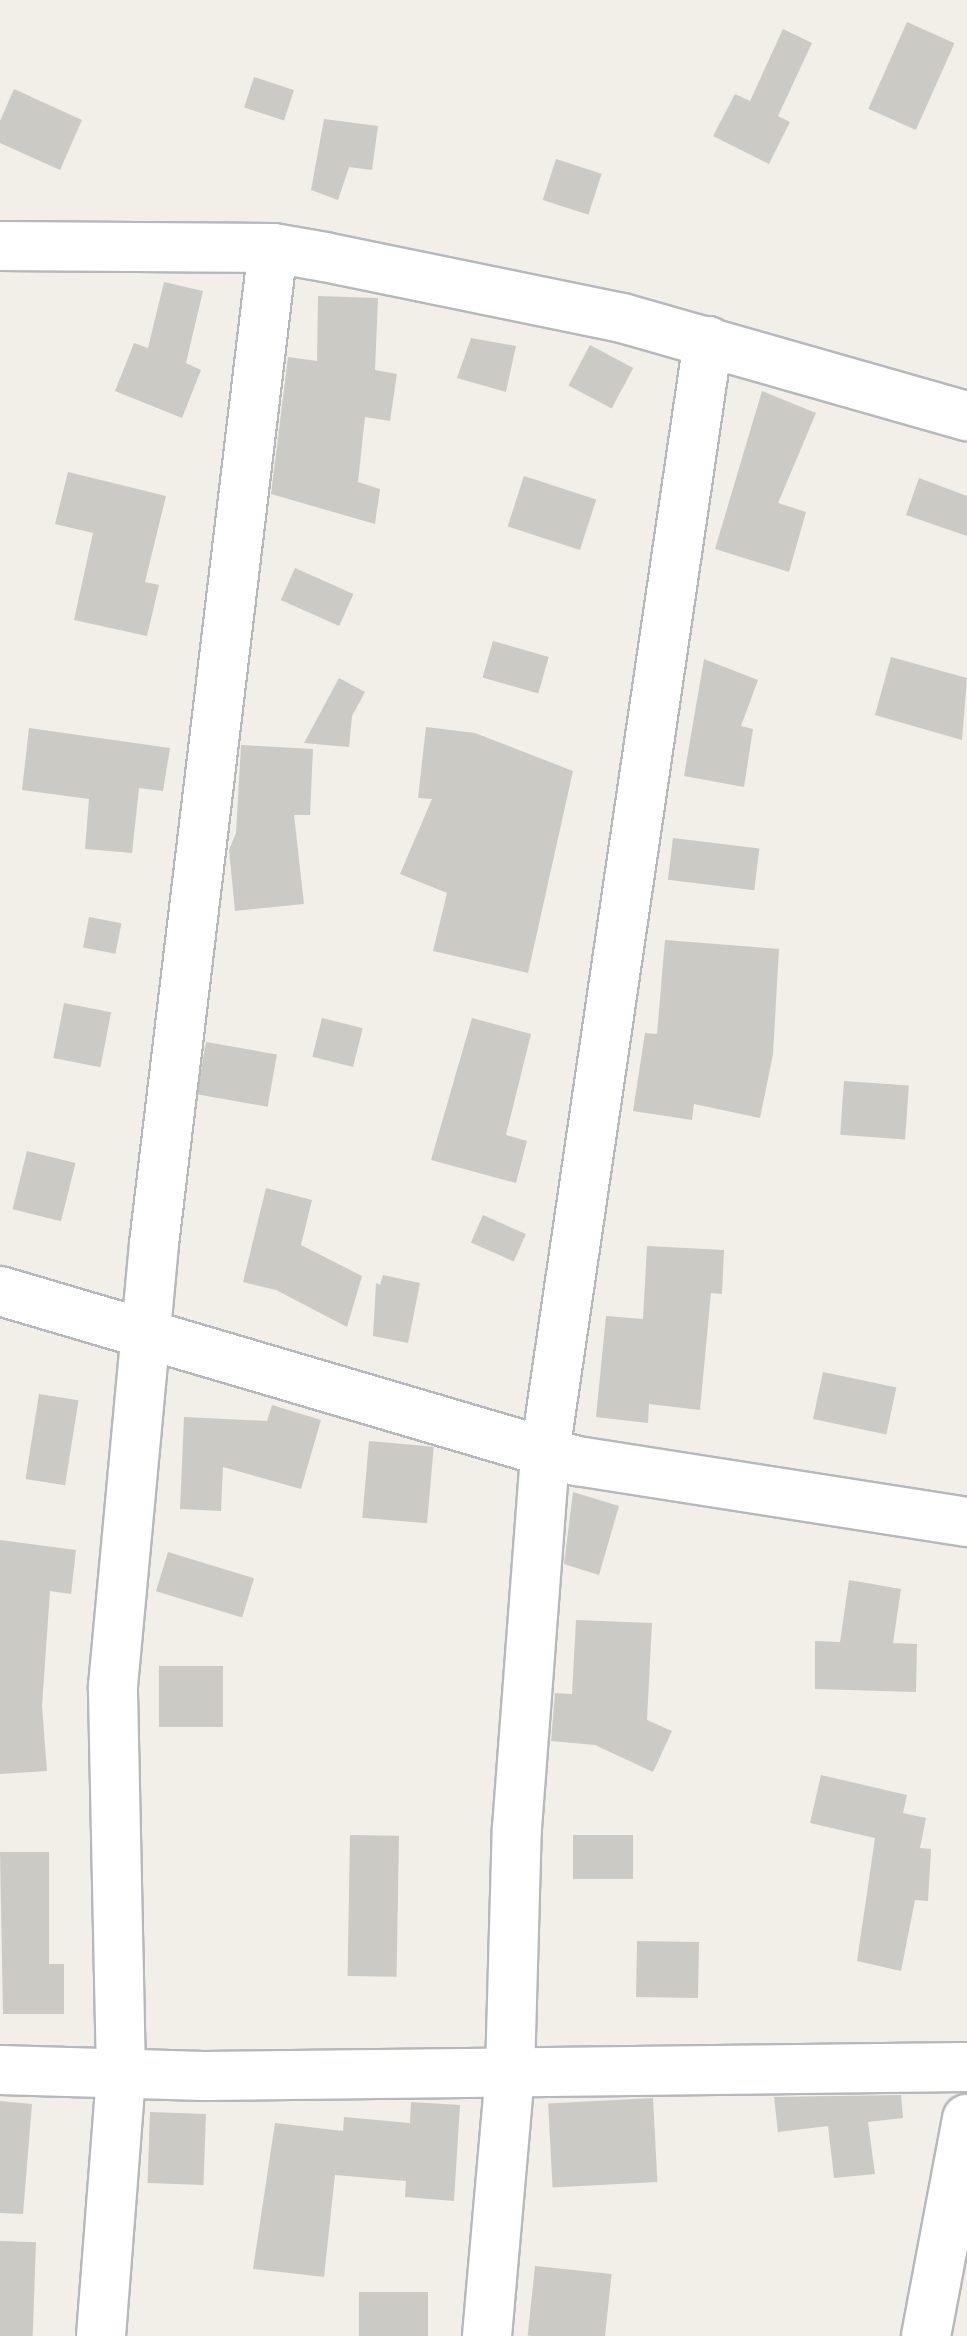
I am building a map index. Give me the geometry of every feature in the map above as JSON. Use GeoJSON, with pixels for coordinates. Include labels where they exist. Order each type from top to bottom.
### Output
{"type":"FeatureCollection","features":[{"type":"Feature","properties":{"kind":"street"},"geometry":{"type":"LineString","coordinates":[[0,246],[273,248],[708,341],[967,416]]}},
{"type":"Feature","properties":{"kind":"street"},"geometry":{"type":"LineString","coordinates":[[101,2336],[121,2074],[113,1686],[146,1331],[273,248]]}},
{"type":"Feature","properties":{"kind":"street"},"geometry":{"type":"LineString","coordinates":[[488,2336],[510,2072],[518,1828],[545,1452],[708,341]]}},
{"type":"Feature","properties":{"kind":"street"},"geometry":{"type":"LineString","coordinates":[[0,1291],[146,1331],[545,1452],[646,1476],[967,1522]]}},
{"type":"Feature","properties":{"kind":"street"},"geometry":{"type":"LineString","coordinates":[[0,2070],[121,2074],[967,2067]]}},
{"type":"Feature","properties":{"kind":"street"},"geometry":{"type":"LineString","coordinates":[[926,2336],[967,2118]]}},
{"type":"Feature","properties":{"kind":"building"},"geometry":{"type":"Polygon","coordinates":[[[907,22],[955,43],[916,130],[868,109],[907,22]]]}},
{"type":"Feature","properties":{"kind":"building"},"geometry":{"type":"Polygon","coordinates":[[[783,29],[812,43],[778,116],[790,122],[769,164],[713,136],[735,94],[750,101],[783,29]]]}},
{"type":"Feature","properties":{"kind":"building"},"geometry":{"type":"Polygon","coordinates":[[[254,77],[294,90],[284,120],[244,107],[254,77]]]}},
{"type":"Feature","properties":{"kind":"building"},"geometry":{"type":"Polygon","coordinates":[[[14,89],[82,120],[60,170],[0,143],[0,121],[14,89]]]}},
{"type":"Feature","properties":{"kind":"building"},"geometry":{"type":"Polygon","coordinates":[[[324,119],[378,126],[372,170],[349,167],[338,200],[311,190],[324,119]]]}},
{"type":"Feature","properties":{"kind":"building"},"geometry":{"type":"Polygon","coordinates":[[[556,159],[602,174],[588,215],[543,200],[556,159]]]}},
{"type":"Feature","properties":{"kind":"building"},"geometry":{"type":"Polygon","coordinates":[[[164,282],[203,291],[186,363],[201,370],[182,418],[115,391],[134,343],[148,348],[164,282]]]}},
{"type":"Feature","properties":{"kind":"building"},"geometry":{"type":"Polygon","coordinates":[[[318,296],[378,298],[375,370],[397,374],[390,421],[365,417],[358,482],[380,489],[375,524],[271,494],[288,357],[317,361],[318,296]]]}},
{"type":"Feature","properties":{"kind":"building"},"geometry":{"type":"Polygon","coordinates":[[[471,338],[516,346],[506,392],[457,378],[471,338]]]}},
{"type":"Feature","properties":{"kind":"building"},"geometry":{"type":"Polygon","coordinates":[[[590,345],[633,368],[612,409],[568,386],[590,345]]]}},
{"type":"Feature","properties":{"kind":"building"},"geometry":{"type":"Polygon","coordinates":[[[762,391],[816,413],[778,503],[806,512],[789,572],[715,549],[762,391]]]}},
{"type":"Feature","properties":{"kind":"building"},"geometry":{"type":"Polygon","coordinates":[[[68,472],[166,496],[145,582],[159,585],[147,636],[74,620],[93,533],[55,524],[68,472]]]}},
{"type":"Feature","properties":{"kind":"building"},"geometry":{"type":"Polygon","coordinates":[[[524,476],[596,499],[580,550],[508,526],[524,476]]]}},
{"type":"Feature","properties":{"kind":"building"},"geometry":{"type":"Polygon","coordinates":[[[919,478],[967,496],[967,536],[906,515],[919,478]]]}},
{"type":"Feature","properties":{"kind":"building"},"geometry":{"type":"Polygon","coordinates":[[[295,568],[353,594],[339,626],[281,600],[295,568]]]}},
{"type":"Feature","properties":{"kind":"building"},"geometry":{"type":"Polygon","coordinates":[[[493,641],[549,657],[538,694],[483,678],[493,641]]]}},
{"type":"Feature","properties":{"kind":"building"},"geometry":{"type":"Polygon","coordinates":[[[891,657],[967,678],[962,740],[875,715],[891,657]]]}},
{"type":"Feature","properties":{"kind":"building"},"geometry":{"type":"Polygon","coordinates":[[[704,659],[758,680],[741,726],[753,729],[744,787],[684,776],[704,659]]]}},
{"type":"Feature","properties":{"kind":"building"},"geometry":{"type":"Polygon","coordinates":[[[339,678],[365,692],[352,716],[349,747],[304,743],[339,678]]]}},
{"type":"Feature","properties":{"kind":"building"},"geometry":{"type":"Polygon","coordinates":[[[426,727],[475,733],[573,771],[528,973],[433,951],[447,893],[400,874],[432,799],[418,798],[426,727]]]}},
{"type":"Feature","properties":{"kind":"building"},"geometry":{"type":"Polygon","coordinates":[[[29,728],[170,748],[163,791],[139,788],[132,853],[85,849],[89,799],[22,790],[29,728]]]}},
{"type":"Feature","properties":{"kind":"building"},"geometry":{"type":"Polygon","coordinates":[[[241,745],[313,749],[310,815],[294,815],[304,904],[235,911],[229,850],[236,833],[241,745]]]}},
{"type":"Feature","properties":{"kind":"building"},"geometry":{"type":"Polygon","coordinates":[[[673,838],[759,849],[754,890],[668,880],[673,838]]]}},
{"type":"Feature","properties":{"kind":"building"},"geometry":{"type":"Polygon","coordinates":[[[89,917],[121,923],[115,954],[83,947],[89,917]]]}},
{"type":"Feature","properties":{"kind":"building"},"geometry":{"type":"Polygon","coordinates":[[[665,940],[779,949],[773,1054],[760,1118],[694,1104],[692,1120],[633,1111],[645,1033],[657,1034],[665,940]]]}},
{"type":"Feature","properties":{"kind":"building"},"geometry":{"type":"Polygon","coordinates":[[[64,1003],[111,1012],[100,1067],[53,1058],[64,1003]]]}},
{"type":"Feature","properties":{"kind":"building"},"geometry":{"type":"Polygon","coordinates":[[[322,1018],[363,1028],[353,1067],[312,1057],[322,1018]]]}},
{"type":"Feature","properties":{"kind":"building"},"geometry":{"type":"Polygon","coordinates":[[[472,1018],[531,1034],[506,1135],[527,1141],[516,1183],[431,1160],[472,1018]]]}},
{"type":"Feature","properties":{"kind":"building"},"geometry":{"type":"Polygon","coordinates":[[[206,1042],[277,1055],[268,1107],[197,1094],[206,1042]]]}},
{"type":"Feature","properties":{"kind":"building"},"geometry":{"type":"Polygon","coordinates":[[[844,1081],[909,1086],[905,1139],[840,1135],[844,1081]]]}},
{"type":"Feature","properties":{"kind":"building"},"geometry":{"type":"Polygon","coordinates":[[[27,1151],[76,1163],[61,1221],[12,1209],[27,1151]]]}},
{"type":"Feature","properties":{"kind":"building"},"geometry":{"type":"Polygon","coordinates":[[[266,1188],[312,1200],[301,1245],[362,1276],[347,1327],[276,1290],[243,1282],[266,1188]]]}},
{"type":"Feature","properties":{"kind":"building"},"geometry":{"type":"Polygon","coordinates":[[[483,1215],[526,1234],[514,1262],[471,1242],[483,1215]]]}},
{"type":"Feature","properties":{"kind":"building"},"geometry":{"type":"Polygon","coordinates":[[[647,1246],[724,1250],[722,1294],[711,1293],[700,1410],[649,1404],[648,1423],[596,1417],[606,1316],[643,1319],[647,1246]]]}},
{"type":"Feature","properties":{"kind":"building"},"geometry":{"type":"Polygon","coordinates":[[[383,1275],[420,1283],[408,1343],[373,1336],[376,1283],[380,1285],[383,1275]]]}},
{"type":"Feature","properties":{"kind":"building"},"geometry":{"type":"Polygon","coordinates":[[[823,1372],[896,1388],[886,1435],[813,1419],[823,1372]]]}},
{"type":"Feature","properties":{"kind":"building"},"geometry":{"type":"Polygon","coordinates":[[[39,1394],[79,1400],[65,1485],[26,1479],[39,1394]]]}},
{"type":"Feature","properties":{"kind":"building"},"geometry":{"type":"Polygon","coordinates":[[[272,1405],[321,1420],[301,1489],[223,1467],[221,1511],[180,1509],[184,1417],[267,1421],[272,1405]]]}},
{"type":"Feature","properties":{"kind":"building"},"geometry":{"type":"Polygon","coordinates":[[[369,1441],[434,1447],[427,1523],[362,1518],[369,1441]]]}},
{"type":"Feature","properties":{"kind":"building"},"geometry":{"type":"Polygon","coordinates":[[[573,1492],[619,1506],[599,1575],[564,1564],[573,1492]]]}},
{"type":"Feature","properties":{"kind":"building"},"geometry":{"type":"Polygon","coordinates":[[[0,1540],[76,1550],[71,1594],[50,1591],[42,1706],[47,1771],[0,1774],[0,1540]]]}},
{"type":"Feature","properties":{"kind":"building"},"geometry":{"type":"Polygon","coordinates":[[[168,1552],[254,1578],[242,1618],[156,1591],[168,1552]]]}},
{"type":"Feature","properties":{"kind":"building"},"geometry":{"type":"Polygon","coordinates":[[[849,1580],[901,1589],[893,1643],[917,1644],[916,1692],[815,1689],[815,1641],[840,1642],[849,1580]]]}},
{"type":"Feature","properties":{"kind":"building"},"geometry":{"type":"Polygon","coordinates":[[[576,1620],[652,1623],[647,1720],[672,1731],[653,1772],[595,1745],[551,1741],[555,1693],[572,1694],[576,1620]]]}},
{"type":"Feature","properties":{"kind":"building"},"geometry":{"type":"Polygon","coordinates":[[[159,1666],[223,1666],[223,1727],[159,1727],[159,1666]]]}},
{"type":"Feature","properties":{"kind":"building"},"geometry":{"type":"Polygon","coordinates":[[[821,1775],[907,1795],[903,1813],[926,1818],[920,1848],[931,1849],[928,1901],[915,1900],[901,1971],[857,1961],[875,1838],[810,1823],[821,1775]]]}},
{"type":"Feature","properties":{"kind":"building"},"geometry":{"type":"Polygon","coordinates":[[[350,1835],[399,1836],[397,1977],[348,1976],[350,1835]]]}},
{"type":"Feature","properties":{"kind":"building"},"geometry":{"type":"Polygon","coordinates":[[[573,1835],[633,1835],[633,1879],[573,1879],[573,1835]]]}},
{"type":"Feature","properties":{"kind":"building"},"geometry":{"type":"Polygon","coordinates":[[[0,1852],[49,1852],[49,1964],[64,1964],[64,2014],[3,2014],[0,1852]]]}},
{"type":"Feature","properties":{"kind":"building"},"geometry":{"type":"Polygon","coordinates":[[[637,1941],[699,1942],[698,1998],[636,1997],[637,1941]]]}},
{"type":"Feature","properties":{"kind":"building"},"geometry":{"type":"Polygon","coordinates":[[[901,2095],[903,2118],[868,2122],[875,2174],[834,2178],[828,2126],[778,2132],[774,2097],[901,2095]]]}},
{"type":"Feature","properties":{"kind":"building"},"geometry":{"type":"Polygon","coordinates":[[[653,2098],[657,2182],[553,2187],[548,2103],[653,2098]]]}},
{"type":"Feature","properties":{"kind":"building"},"geometry":{"type":"Polygon","coordinates":[[[0,2101],[32,2104],[23,2214],[0,2213],[0,2101]]]}},
{"type":"Feature","properties":{"kind":"building"},"geometry":{"type":"Polygon","coordinates":[[[411,2102],[460,2105],[454,2201],[405,2197],[406,2181],[335,2175],[324,2277],[253,2269],[275,2123],[343,2131],[344,2117],[410,2123],[411,2102]]]}},
{"type":"Feature","properties":{"kind":"building"},"geometry":{"type":"Polygon","coordinates":[[[150,2112],[206,2114],[203,2185],[148,2183],[150,2112]]]}},
{"type":"Feature","properties":{"kind":"building"},"geometry":{"type":"Polygon","coordinates":[[[0,2241],[36,2242],[33,2336],[0,2336],[0,2241]]]}},
{"type":"Feature","properties":{"kind":"building"},"geometry":{"type":"Polygon","coordinates":[[[535,2266],[612,2274],[605,2336],[528,2336],[535,2266]]]}},
{"type":"Feature","properties":{"kind":"building"},"geometry":{"type":"Polygon","coordinates":[[[359,2292],[428,2292],[428,2336],[359,2336],[359,2292]]]}}]}
